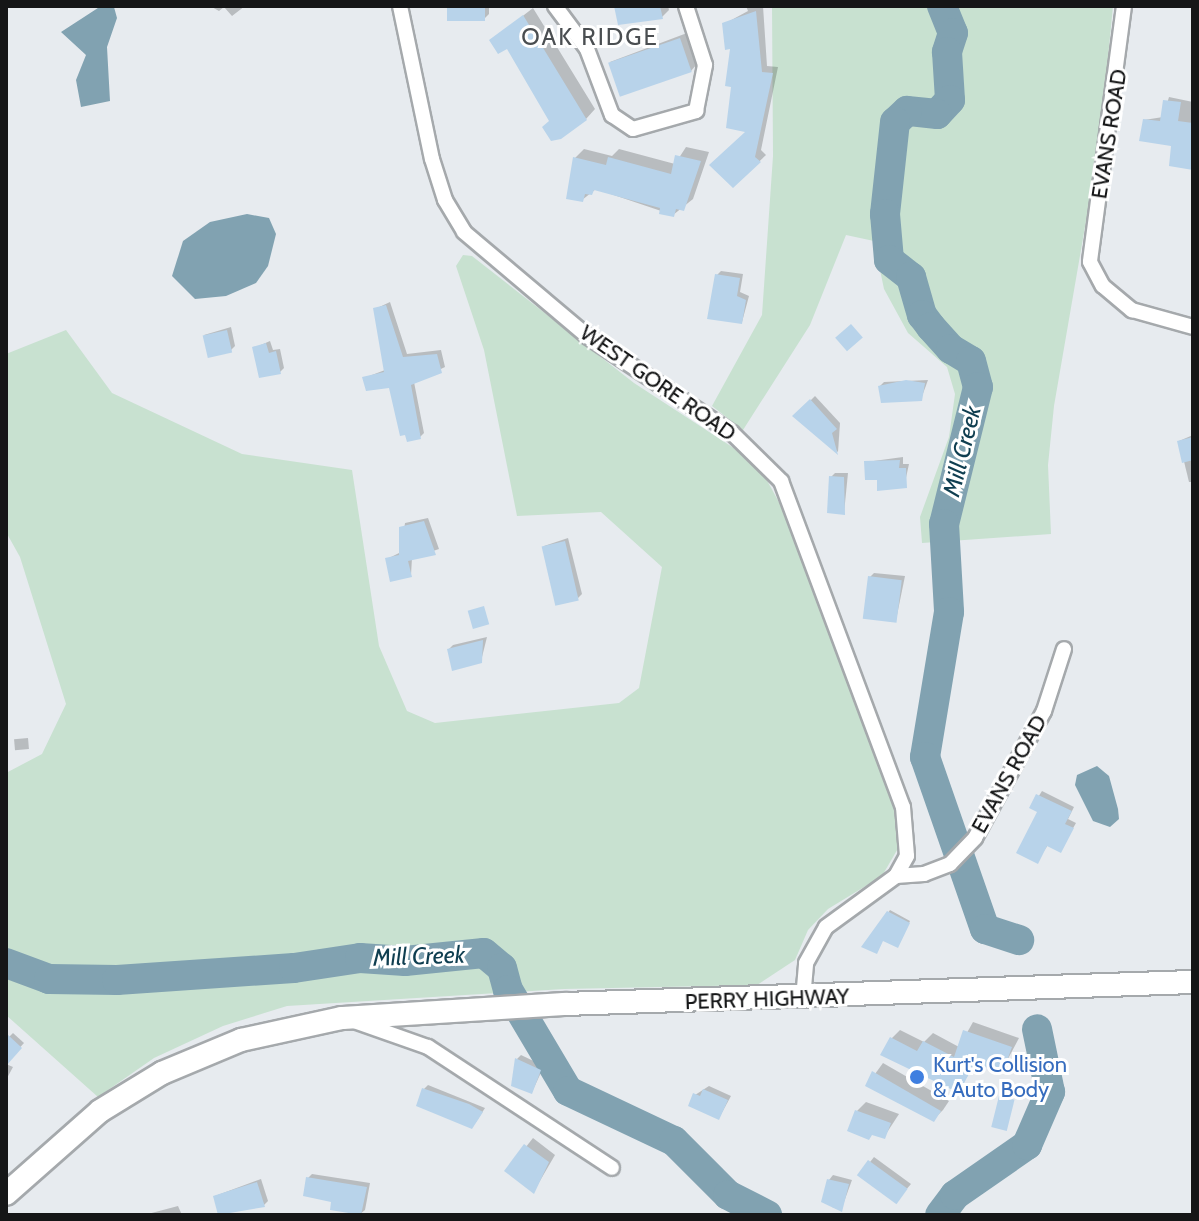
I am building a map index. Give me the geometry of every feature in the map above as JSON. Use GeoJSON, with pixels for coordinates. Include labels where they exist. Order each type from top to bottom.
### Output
{"type":"FeatureCollection","features":[{"type":"Feature","properties":{"kind":"main road","name":"PERRY HIGHWAY"},"geometry":{"type":"LineString","coordinates":[[6,1194],[100,1111],[162,1073],[241,1040],[342,1018],[565,1004],[803,999],[1193,982]]}},
{"type":"Feature","properties":{"kind":"street","name":"WEST GORE ROAD"},"geometry":{"type":"LineString","coordinates":[[400,6],[432,159],[445,200],[464,232],[587,336],[732,433],[781,481],[903,807],[907,856],[896,876]]}},
{"type":"Feature","properties":{"kind":"street"},"geometry":{"type":"LineString","coordinates":[[555,6],[587,49],[618,122],[633,129],[692,115],[705,65],[686,6]]}},
{"type":"Feature","properties":{"kind":"street","name":"EVANS ROAD"},"geometry":{"type":"LineString","coordinates":[[1124,6],[1090,262],[1103,286],[1122,304],[1193,327]]}},
{"type":"Feature","properties":{"kind":"street","name":"EVANS ROAD"},"geometry":{"type":"LineString","coordinates":[[803,999],[806,963],[818,936],[896,876],[924,874],[950,864],[975,838],[1044,711],[1064,649]]}},
{"type":"Feature","properties":{"kind":"street"},"geometry":{"type":"LineString","coordinates":[[342,1018],[428,1047],[612,1168]]}},
{"type":"Feature","properties":{"kind":"green space"},"geometry":{"type":"Polygon","coordinates":[[[772,6],[1113,6],[1100,140],[1054,406],[1048,465],[1051,534],[922,543],[920,517],[949,437],[955,394],[947,367],[908,333],[884,289],[874,241],[846,235],[810,325],[743,430],[712,406],[762,315],[773,156],[772,6]]]}},
{"type":"Feature","properties":{"kind":"green space"},"geometry":{"type":"Polygon","coordinates":[[[463,255],[472,256],[634,383],[746,456],[764,475],[786,515],[898,820],[900,845],[882,876],[828,909],[808,930],[795,960],[757,985],[564,989],[287,1006],[223,1026],[154,1058],[98,1097],[6,1015],[6,773],[42,754],[66,704],[20,557],[6,532],[6,354],[66,330],[112,393],[242,454],[352,470],[379,646],[407,711],[435,723],[619,703],[639,688],[662,567],[601,512],[517,516],[484,350],[456,266],[463,255]]]}},
{"type":"Feature","properties":{"kind":"water"},"geometry":{"type":"Polygon","coordinates":[[[101,6],[114,7],[117,18],[107,47],[110,101],[81,107],[76,80],[86,55],[61,32],[101,6]]]}},
{"type":"Feature","properties":{"kind":"water"},"geometry":{"type":"Polygon","coordinates":[[[247,214],[269,218],[276,234],[268,266],[256,283],[226,296],[195,299],[172,276],[183,241],[210,222],[247,214]]]}},
{"type":"Feature","properties":{"kind":"water"},"geometry":{"type":"Polygon","coordinates":[[[1097,766],[1109,776],[1118,809],[1119,819],[1110,827],[1093,821],[1075,785],[1077,775],[1097,766]]]}},
{"type":"Feature","properties":{"kind":"building"},"geometry":{"type":"Polygon","coordinates":[[[447,6],[485,6],[485,21],[447,21],[447,6]]]}},
{"type":"Feature","properties":{"kind":"building"},"geometry":{"type":"Polygon","coordinates":[[[614,6],[660,6],[663,19],[618,25],[614,6]]]}},
{"type":"Feature","properties":{"kind":"building"},"geometry":{"type":"Polygon","coordinates":[[[756,11],[762,72],[773,73],[755,157],[761,162],[733,188],[709,165],[745,132],[726,128],[731,87],[725,86],[730,49],[725,50],[722,23],[756,11]]]}},
{"type":"Feature","properties":{"kind":"building"},"geometry":{"type":"Polygon","coordinates":[[[523,15],[587,120],[561,139],[551,141],[542,127],[549,121],[507,49],[498,54],[489,40],[523,15]]]}},
{"type":"Feature","properties":{"kind":"building"},"geometry":{"type":"Polygon","coordinates":[[[680,38],[692,72],[620,97],[608,63],[680,38]]]}},
{"type":"Feature","properties":{"kind":"building"},"geometry":{"type":"Polygon","coordinates":[[[1163,100],[1181,102],[1178,121],[1193,123],[1193,170],[1169,166],[1171,146],[1139,141],[1143,119],[1160,121],[1163,100]]]}},
{"type":"Feature","properties":{"kind":"building"},"geometry":{"type":"Polygon","coordinates":[[[675,155],[701,161],[684,211],[676,209],[674,217],[659,214],[660,208],[594,190],[592,195],[585,194],[583,202],[566,199],[573,157],[606,165],[608,157],[671,174],[675,155]]]}},
{"type":"Feature","properties":{"kind":"building"},"geometry":{"type":"Polygon","coordinates":[[[715,274],[740,278],[737,296],[746,300],[742,324],[707,319],[715,274]]]}},
{"type":"Feature","properties":{"kind":"building"},"geometry":{"type":"Polygon","coordinates":[[[386,305],[403,357],[437,354],[442,373],[411,385],[421,439],[407,442],[405,435],[400,436],[389,388],[366,391],[362,377],[384,372],[373,308],[386,305]]]}},
{"type":"Feature","properties":{"kind":"building"},"geometry":{"type":"Polygon","coordinates":[[[851,324],[863,338],[847,351],[835,338],[851,324]]]}},
{"type":"Feature","properties":{"kind":"building"},"geometry":{"type":"Polygon","coordinates":[[[227,330],[232,352],[208,358],[203,336],[227,330]]]}},
{"type":"Feature","properties":{"kind":"building"},"geometry":{"type":"Polygon","coordinates":[[[266,343],[269,353],[276,351],[281,374],[259,378],[252,347],[266,343]]]}},
{"type":"Feature","properties":{"kind":"building"},"geometry":{"type":"Polygon","coordinates":[[[906,380],[925,383],[922,401],[881,403],[878,386],[906,380]]]}},
{"type":"Feature","properties":{"kind":"building"},"geometry":{"type":"Polygon","coordinates":[[[810,399],[837,429],[832,433],[838,455],[792,416],[810,399]]]}},
{"type":"Feature","properties":{"kind":"building"},"geometry":{"type":"Polygon","coordinates":[[[1193,437],[1193,460],[1182,463],[1177,441],[1193,437]]]}},
{"type":"Feature","properties":{"kind":"building"},"geometry":{"type":"Polygon","coordinates":[[[900,460],[899,468],[906,468],[907,488],[877,491],[877,480],[865,480],[864,461],[900,460]]]}},
{"type":"Feature","properties":{"kind":"building"},"geometry":{"type":"Polygon","coordinates":[[[829,476],[844,477],[845,515],[827,513],[829,476]]]}},
{"type":"Feature","properties":{"kind":"building"},"geometry":{"type":"Polygon","coordinates":[[[424,521],[436,555],[408,561],[412,577],[390,582],[385,558],[399,555],[399,527],[424,521]]]}},
{"type":"Feature","properties":{"kind":"building"},"geometry":{"type":"Polygon","coordinates":[[[565,541],[579,600],[555,606],[542,546],[565,541]]]}},
{"type":"Feature","properties":{"kind":"building"},"geometry":{"type":"Polygon","coordinates":[[[868,576],[902,580],[897,623],[863,619],[868,576]]]}},
{"type":"Feature","properties":{"kind":"building"},"geometry":{"type":"Polygon","coordinates":[[[484,606],[489,624],[473,629],[468,611],[484,606]]]}},
{"type":"Feature","properties":{"kind":"building"},"geometry":{"type":"Polygon","coordinates":[[[483,640],[482,663],[452,671],[447,649],[483,640]]]}},
{"type":"Feature","properties":{"kind":"building"},"geometry":{"type":"Polygon","coordinates":[[[1036,794],[1072,811],[1065,824],[1074,828],[1061,853],[1047,846],[1038,864],[1016,853],[1037,812],[1029,808],[1036,794]]]}},
{"type":"Feature","properties":{"kind":"building"},"geometry":{"type":"Polygon","coordinates":[[[887,911],[910,923],[898,948],[883,941],[877,954],[861,947],[887,911]]]}},
{"type":"Feature","properties":{"kind":"building"},"geometry":{"type":"Polygon","coordinates":[[[963,1030],[1012,1047],[1003,1072],[974,1064],[959,1093],[880,1055],[890,1037],[917,1051],[923,1041],[954,1057],[963,1030]]]}},
{"type":"Feature","properties":{"kind":"building"},"geometry":{"type":"Polygon","coordinates":[[[6,1033],[22,1048],[6,1066],[6,1033]]]}},
{"type":"Feature","properties":{"kind":"building"},"geometry":{"type":"Polygon","coordinates":[[[515,1058],[541,1070],[532,1094],[511,1086],[515,1058]]]}},
{"type":"Feature","properties":{"kind":"building"},"geometry":{"type":"Polygon","coordinates":[[[872,1071],[941,1111],[934,1122],[865,1086],[872,1071]]]}},
{"type":"Feature","properties":{"kind":"building"},"geometry":{"type":"Polygon","coordinates":[[[422,1088],[483,1112],[472,1129],[416,1106],[422,1088]]]}},
{"type":"Feature","properties":{"kind":"building"},"geometry":{"type":"Polygon","coordinates":[[[703,1089],[728,1100],[719,1120],[688,1106],[693,1093],[700,1096],[703,1089]]]}},
{"type":"Feature","properties":{"kind":"building"},"geometry":{"type":"Polygon","coordinates":[[[999,1096],[1015,1100],[1007,1131],[991,1127],[999,1096]]]}},
{"type":"Feature","properties":{"kind":"building"},"geometry":{"type":"Polygon","coordinates":[[[855,1110],[891,1123],[885,1139],[872,1135],[869,1140],[847,1131],[855,1110]]]}},
{"type":"Feature","properties":{"kind":"building"},"geometry":{"type":"Polygon","coordinates":[[[524,1144],[549,1162],[534,1194],[504,1171],[524,1144]]]}},
{"type":"Feature","properties":{"kind":"building"},"geometry":{"type":"Polygon","coordinates":[[[868,1160],[908,1189],[896,1204],[857,1175],[868,1160]]]}},
{"type":"Feature","properties":{"kind":"building"},"geometry":{"type":"Polygon","coordinates":[[[306,1177],[367,1187],[361,1215],[330,1210],[331,1202],[303,1196],[306,1177]]]}},
{"type":"Feature","properties":{"kind":"building"},"geometry":{"type":"Polygon","coordinates":[[[827,1179],[849,1184],[842,1212],[821,1202],[827,1179]]]}},
{"type":"Feature","properties":{"kind":"building"},"geometry":{"type":"Polygon","coordinates":[[[257,1182],[265,1207],[218,1215],[213,1196],[257,1182]]]}},
{"type":"Feature","properties":{"kind":"waterway","name":"Mill Creek"},"geometry":{"type":"LineString","coordinates":[[942,6],[953,33],[947,52],[950,100],[937,114],[907,111],[895,122],[885,214],[889,260],[911,277],[922,315],[931,327],[951,349],[971,361],[978,387],[944,524],[949,612],[925,757],[985,929],[1019,940]]}},
{"type":"Feature","properties":{"kind":"waterway","name":"Mill Creek"},"geometry":{"type":"LineString","coordinates":[[6,963],[49,979],[117,980],[294,968],[360,958],[405,961],[484,953],[502,968],[508,990],[568,1091],[674,1141],[728,1195],[767,1215]]}},
{"type":"Feature","properties":{"kind":"waterway","name":"Mill Creek"},"geometry":{"type":"LineString","coordinates":[[940,1215],[955,1195],[1027,1145],[1050,1092],[1037,1029]]}},
{"type":"Feature","properties":{"kind":"place","name":"Kurt's Collision & Auto Body"},"geometry":{"type":"Point","coordinates":[917,1077]}},
{"type":"Feature","properties":{"kind":"district","name":"OAK RIDGE"},"geometry":{"type":"Point","coordinates":[590,37]}}]}
